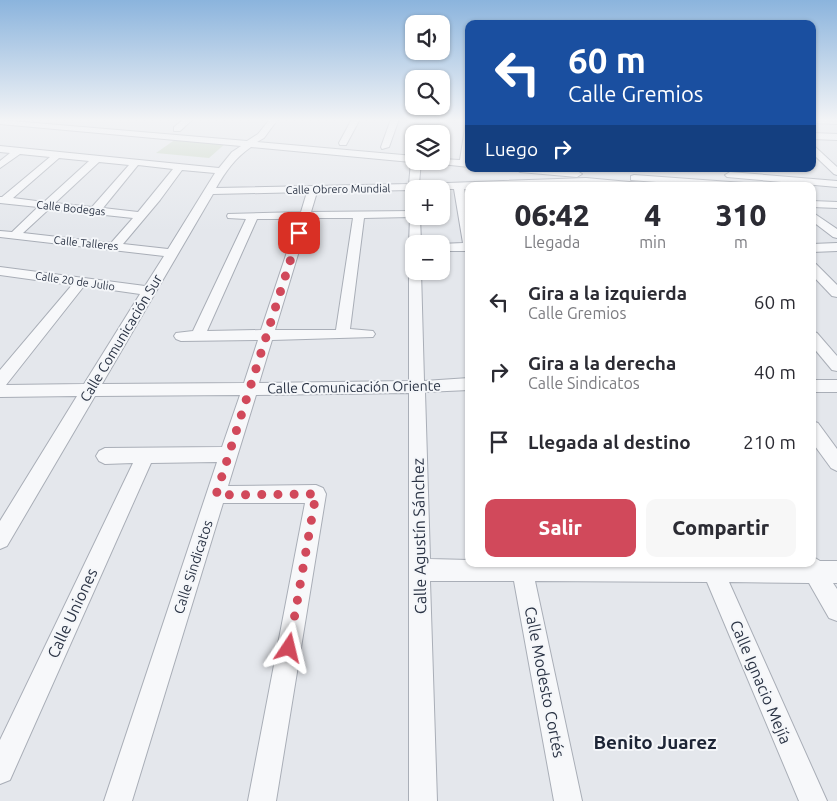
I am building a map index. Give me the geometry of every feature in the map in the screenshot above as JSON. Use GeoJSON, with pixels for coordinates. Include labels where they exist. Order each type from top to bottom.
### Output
{"type":"FeatureCollection","features":[{"type":"Feature","properties":{"kind":"street"},"geometry":{"type":"LineString","coordinates":[[0,165],[11,156]]}},
{"type":"Feature","properties":{"kind":"street"},"geometry":{"type":"LineString","coordinates":[[2,200],[55,156]]}},
{"type":"Feature","properties":{"kind":"street"},"geometry":{"type":"LineString","coordinates":[[75,156],[222,171]]}},
{"type":"Feature","properties":{"kind":"street","name":"Calle Comunicación Sur"},"geometry":{"type":"LineString","coordinates":[[0,539],[229,159],[233,156]]}},
{"type":"Feature","properties":{"kind":"street"},"geometry":{"type":"LineString","coordinates":[[375,156],[405,159]]}},
{"type":"Feature","properties":{"kind":"street"},"geometry":{"type":"LineString","coordinates":[[821,156],[837,172]]}},
{"type":"Feature","properties":{"kind":"street"},"geometry":{"type":"LineString","coordinates":[[15,236],[96,158]]}},
{"type":"Feature","properties":{"kind":"street"},"geometry":{"type":"LineString","coordinates":[[95,211],[136,162]]}},
{"type":"Feature","properties":{"kind":"street"},"geometry":{"type":"LineString","coordinates":[[450,162],[465,164]]}},
{"type":"Feature","properties":{"kind":"street"},"geometry":{"type":"LineString","coordinates":[[114,247],[179,167]]}},
{"type":"Feature","properties":{"kind":"street"},"geometry":{"type":"LineString","coordinates":[[544,172],[619,182]]}},
{"type":"Feature","properties":{"kind":"street"},"geometry":{"type":"LineString","coordinates":[[687,172],[812,182]]}},
{"type":"Feature","properties":{"kind":"street"},"geometry":{"type":"LineString","coordinates":[[584,177],[673,182]]}},
{"type":"Feature","properties":{"kind":"street","name":"Calle Obrero Mundial"},"geometry":{"type":"LineString","coordinates":[[563,182],[584,177]]}},
{"type":"Feature","properties":{"kind":"street"},"geometry":{"type":"LineString","coordinates":[[816,182],[837,184]]}},
{"type":"Feature","properties":{"kind":"street","name":"Calle Obrero Mundial"},"geometry":{"type":"LineString","coordinates":[[450,186],[465,186]]}},
{"type":"Feature","properties":{"kind":"street"},"geometry":{"type":"LineString","coordinates":[[459,186],[465,223]]}},
{"type":"Feature","properties":{"kind":"street","name":"Calle Obrero Mundial"},"geometry":{"type":"LineString","coordinates":[[209,192],[405,188]]}},
{"type":"Feature","properties":{"kind":"street","name":"Calle Sindicatos"},"geometry":{"type":"LineString","coordinates":[[118,801],[313,190]]}},
{"type":"Feature","properties":{"kind":"street"},"geometry":{"type":"LineString","coordinates":[[816,191],[837,193]]}},
{"type":"Feature","properties":{"kind":"street","name":"Calle Bodegas"},"geometry":{"type":"LineString","coordinates":[[2,200],[141,216]]}},
{"type":"Feature","properties":{"kind":"street"},"geometry":{"type":"LineString","coordinates":[[816,205],[831,208]]}},
{"type":"Feature","properties":{"kind":"street"},"geometry":{"type":"LineString","coordinates":[[342,334],[359,215]]}},
{"type":"Feature","properties":{"kind":"street"},"geometry":{"type":"LineString","coordinates":[[232,216],[405,215]]}},
{"type":"Feature","properties":{"kind":"street"},"geometry":{"type":"LineString","coordinates":[[198,336],[253,216]]}},
{"type":"Feature","properties":{"kind":"street"},"geometry":{"type":"LineString","coordinates":[[816,218],[836,232]]}},
{"type":"Feature","properties":{"kind":"street","name":"Calle Talleres"},"geometry":{"type":"LineString","coordinates":[[0,234],[172,253]]}},
{"type":"Feature","properties":{"kind":"street"},"geometry":{"type":"LineString","coordinates":[[816,248],[837,246]]}},
{"type":"Feature","properties":{"kind":"street"},"geometry":{"type":"LineString","coordinates":[[450,247],[465,247]]}},
{"type":"Feature","properties":{"kind":"street"},"geometry":{"type":"LineString","coordinates":[[0,283],[6,271]]}},
{"type":"Feature","properties":{"kind":"street","name":"Calle 20 de Julio"},"geometry":{"type":"LineString","coordinates":[[6,271],[149,291]]}},
{"type":"Feature","properties":{"kind":"street"},"geometry":{"type":"LineString","coordinates":[[816,271],[837,293]]}},
{"type":"Feature","properties":{"kind":"street","name":"Calle Agustín Sánchez"},"geometry":{"type":"LineString","coordinates":[[415,280],[423,801]]}},
{"type":"Feature","properties":{"kind":"street"},"geometry":{"type":"LineString","coordinates":[[0,381],[81,282]]}},
{"type":"Feature","properties":{"kind":"street"},"geometry":{"type":"LineString","coordinates":[[180,336],[368,334]]}},
{"type":"Feature","properties":{"kind":"street"},"geometry":{"type":"LineString","coordinates":[[816,341],[837,366]]}},
{"type":"Feature","properties":{"kind":"street","name":"Calle Comunicación Oriente"},"geometry":{"type":"LineString","coordinates":[[0,391],[417,387],[465,384]]}},
{"type":"Feature","properties":{"kind":"street"},"geometry":{"type":"LineString","coordinates":[[816,386],[837,386]]}},
{"type":"Feature","properties":{"kind":"street"},"geometry":{"type":"LineString","coordinates":[[816,434],[837,463]]}},
{"type":"Feature","properties":{"kind":"street"},"geometry":{"type":"LineString","coordinates":[[105,456],[229,454]]}},
{"type":"Feature","properties":{"kind":"street","name":"Calle Uniones"},"geometry":{"type":"LineString","coordinates":[[0,770],[145,456]]}},
{"type":"Feature","properties":{"kind":"street"},"geometry":{"type":"LineString","coordinates":[[216,495],[316,494],[262,801]]}},
{"type":"Feature","properties":{"kind":"street"},"geometry":{"type":"LineString","coordinates":[[420,570],[522,568],[821,570],[837,610]]}},
{"type":"Feature","properties":{"kind":"street","name":"Calle Modesto Cortés"},"geometry":{"type":"LineString","coordinates":[[522,568],[568,801]]}},
{"type":"Feature","properties":{"kind":"street","name":"Calle Ignacio Mejía"},"geometry":{"type":"LineString","coordinates":[[712,568],[813,801]]}},
{"type":"Feature","properties":{"kind":"district","name":"Benito Juarez"},"geometry":{"type":"Point","coordinates":[655,742]}},
{"type":"Feature","properties":{"kind":"route"},"geometry":{"type":"LineString","coordinates":[[289,648],[316,494],[216,495],[299,233]]}}]}
